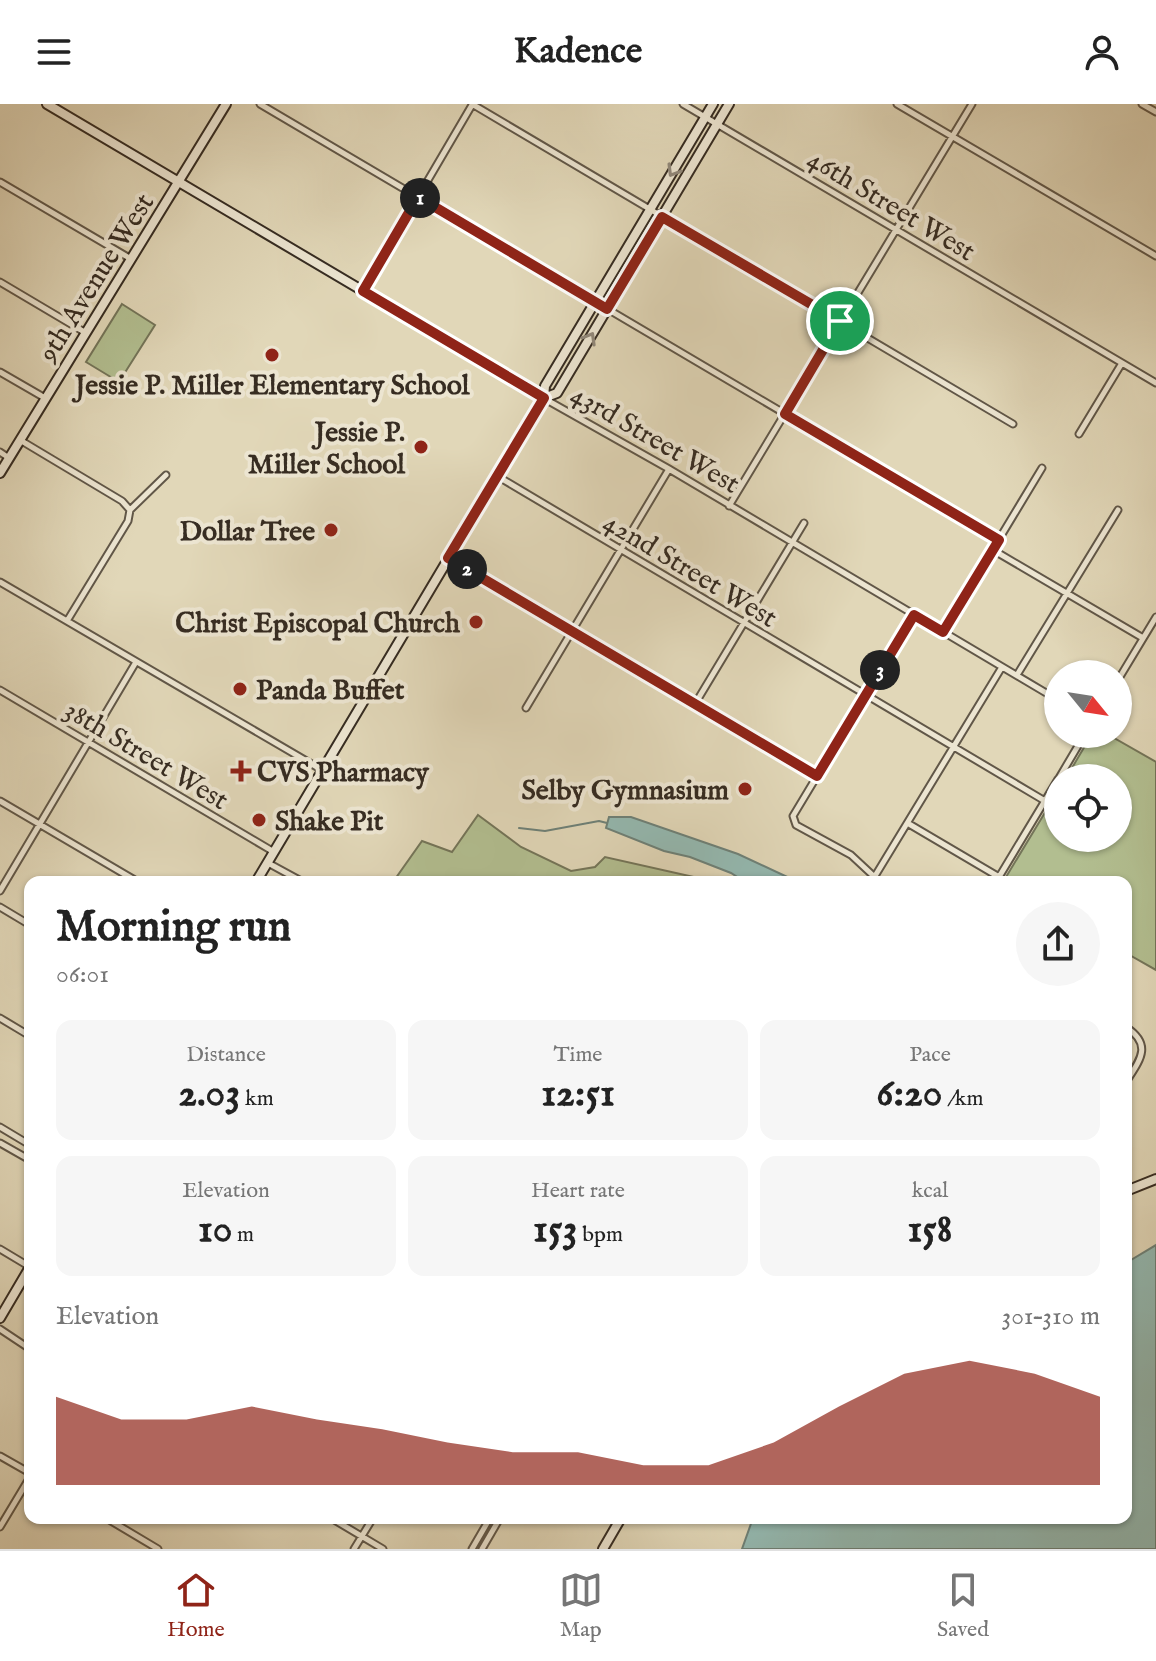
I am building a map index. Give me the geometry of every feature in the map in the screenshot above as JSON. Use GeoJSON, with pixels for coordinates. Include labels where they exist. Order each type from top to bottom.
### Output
{"type":"FeatureCollection","features":[{"type":"Feature","properties":{"kind":"main road","name":"43rd Street West"},"geometry":{"type":"LineString","coordinates":[[47,104],[544,398]]}},
{"type":"Feature","properties":{"kind":"main road","name":"9th Avenue West"},"geometry":{"type":"LineString","coordinates":[[0,473],[226,104]]}},
{"type":"Feature","properties":{"kind":"main road"},"geometry":{"type":"LineString","coordinates":[[260,876],[544,398],[545,386],[713,104]]}},
{"type":"Feature","properties":{"kind":"main road"},"geometry":{"type":"LineString","coordinates":[[544,398],[557,393],[729,104]]}},
{"type":"Feature","properties":{"kind":"main road"},"geometry":{"type":"LineString","coordinates":[[1132,1189],[1156,1179]]}},
{"type":"Feature","properties":{"kind":"main road"},"geometry":{"type":"LineString","coordinates":[[0,1318],[24,1277]]}},
{"type":"Feature","properties":{"kind":"main road"},"geometry":{"type":"LineString","coordinates":[[603,1549],[618,1524]]}},
{"type":"Feature","properties":{"kind":"street"},"geometry":{"type":"LineString","coordinates":[[260,104],[999,540]]}},
{"type":"Feature","properties":{"kind":"street"},"geometry":{"type":"LineString","coordinates":[[363,291],[472,104],[1013,424]]}},
{"type":"Feature","properties":{"kind":"street","name":"46th Street West"},"geometry":{"type":"LineString","coordinates":[[683,104],[1156,383]]}},
{"type":"Feature","properties":{"kind":"street"},"geometry":{"type":"LineString","coordinates":[[897,104],[1156,256]]}},
{"type":"Feature","properties":{"kind":"street"},"geometry":{"type":"LineString","coordinates":[[729,506],[972,104]]}},
{"type":"Feature","properties":{"kind":"street"},"geometry":{"type":"LineString","coordinates":[[1142,104],[1156,112]]}},
{"type":"Feature","properties":{"kind":"street"},"geometry":{"type":"LineString","coordinates":[[0,182],[131,259]]}},
{"type":"Feature","properties":{"kind":"street"},"geometry":{"type":"LineString","coordinates":[[0,282],[86,333]]}},
{"type":"Feature","properties":{"kind":"street"},"geometry":{"type":"LineString","coordinates":[[1079,434],[1122,363]]}},
{"type":"Feature","properties":{"kind":"street"},"geometry":{"type":"LineString","coordinates":[[0,372],[45,398]]}},
{"type":"Feature","properties":{"kind":"street","name":"43rd Street West"},"geometry":{"type":"LineString","coordinates":[[544,398],[1044,691]]}},
{"type":"Feature","properties":{"kind":"street"},"geometry":{"type":"LineString","coordinates":[[20,440],[122,501],[130,510]]}},
{"type":"Feature","properties":{"kind":"street"},"geometry":{"type":"LineString","coordinates":[[0,452],[9,458]]}},
{"type":"Feature","properties":{"kind":"street"},"geometry":{"type":"LineString","coordinates":[[943,632],[1042,468]]}},
{"type":"Feature","properties":{"kind":"street"},"geometry":{"type":"LineString","coordinates":[[526,708],[669,469]]}},
{"type":"Feature","properties":{"kind":"street"},"geometry":{"type":"LineString","coordinates":[[67,621],[128,521],[130,510],[166,475]]}},
{"type":"Feature","properties":{"kind":"street","name":"42nd Street West"},"geometry":{"type":"LineString","coordinates":[[497,476],[1044,800]]}},
{"type":"Feature","properties":{"kind":"street"},"geometry":{"type":"LineString","coordinates":[[1017,675],[1118,510]]}},
{"type":"Feature","properties":{"kind":"street"},"geometry":{"type":"LineString","coordinates":[[695,704],[804,523]]}},
{"type":"Feature","properties":{"kind":"street"},"geometry":{"type":"LineString","coordinates":[[993,550],[1143,638]]}},
{"type":"Feature","properties":{"kind":"street"},"geometry":{"type":"LineString","coordinates":[[448,558],[817,776]]}},
{"type":"Feature","properties":{"kind":"street"},"geometry":{"type":"LineString","coordinates":[[0,582],[322,770]]}},
{"type":"Feature","properties":{"kind":"street"},"geometry":{"type":"LineString","coordinates":[[875,876],[851,855],[803,830],[793,820],[795,810],[914,615]]}},
{"type":"Feature","properties":{"kind":"street"},"geometry":{"type":"LineString","coordinates":[[1130,660],[1156,617]]}},
{"type":"Feature","properties":{"kind":"street"},"geometry":{"type":"LineString","coordinates":[[0,891],[136,662]]}},
{"type":"Feature","properties":{"kind":"street"},"geometry":{"type":"LineString","coordinates":[[880,876],[1002,667]]}},
{"type":"Feature","properties":{"kind":"street","name":"38th Street West"},"geometry":{"type":"LineString","coordinates":[[0,690],[274,852]]}},
{"type":"Feature","properties":{"kind":"street"},"geometry":{"type":"LineString","coordinates":[[0,801],[128,876]]}},
{"type":"Feature","properties":{"kind":"street"},"geometry":{"type":"LineString","coordinates":[[1000,876],[1044,803]]}},
{"type":"Feature","properties":{"kind":"street"},"geometry":{"type":"LineString","coordinates":[[909,824],[992,876]]}},
{"type":"Feature","properties":{"kind":"street"},"geometry":{"type":"LineString","coordinates":[[268,863],[292,876]]}},
{"type":"Feature","properties":{"kind":"street"},"geometry":{"type":"LineString","coordinates":[[0,907],[24,921]]}},
{"type":"Feature","properties":{"kind":"street"},"geometry":{"type":"LineString","coordinates":[[0,1018],[24,1032]]}},
{"type":"Feature","properties":{"kind":"street"},"geometry":{"type":"LineString","coordinates":[[1132,1031],[1142,1042],[1140,1058],[1132,1072]]}},
{"type":"Feature","properties":{"kind":"street"},"geometry":{"type":"LineString","coordinates":[[0,1127],[24,1141]]}},
{"type":"Feature","properties":{"kind":"street"},"geometry":{"type":"LineString","coordinates":[[0,1143],[24,1157]]}},
{"type":"Feature","properties":{"kind":"street"},"geometry":{"type":"LineString","coordinates":[[0,1249],[24,1263]]}},
{"type":"Feature","properties":{"kind":"street"},"geometry":{"type":"LineString","coordinates":[[0,1329],[24,1345]]}},
{"type":"Feature","properties":{"kind":"street"},"geometry":{"type":"LineString","coordinates":[[0,1456],[24,1471]]}},
{"type":"Feature","properties":{"kind":"street"},"geometry":{"type":"LineString","coordinates":[[0,1527],[24,1485]]}},
{"type":"Feature","properties":{"kind":"street"},"geometry":{"type":"LineString","coordinates":[[116,1524],[158,1549]]}},
{"type":"Feature","properties":{"kind":"street"},"geometry":{"type":"LineString","coordinates":[[341,1524],[383,1549]]}},
{"type":"Feature","properties":{"kind":"street"},"geometry":{"type":"LineString","coordinates":[[354,1549],[369,1524]]}},
{"type":"Feature","properties":{"kind":"street"},"geometry":{"type":"LineString","coordinates":[[472,1549],[487,1524]]}},
{"type":"Feature","properties":{"kind":"street"},"geometry":{"type":"LineString","coordinates":[[482,1549],[497,1524]]}},
{"type":"Feature","properties":{"kind":"green space"},"geometry":{"type":"Polygon","coordinates":[[[122,304],[155,325],[119,382],[86,362],[122,304]]]}},
{"type":"Feature","properties":{"kind":"green space"},"geometry":{"type":"Polygon","coordinates":[[[1084,748],[1132,748],[1156,762],[1156,970],[1132,956],[1132,876],[1007,876],[1044,814],[1044,852],[1132,852],[1132,764],[1074,764],[1084,748]]]}},
{"type":"Feature","properties":{"kind":"green space"},"geometry":{"type":"Polygon","coordinates":[[[478,815],[521,847],[571,871],[595,867],[605,857],[689,876],[397,876],[422,841],[452,852],[478,815]]]}},
{"type":"Feature","properties":{"kind":"water"},"geometry":{"type":"Polygon","coordinates":[[[609,817],[631,817],[738,854],[785,876],[736,876],[606,828],[609,817]]]}},
{"type":"Feature","properties":{"kind":"water"},"geometry":{"type":"Polygon","coordinates":[[[1156,1245],[1156,1549],[742,1549],[751,1524],[1132,1524],[1132,1259],[1156,1245]]]}},
{"type":"Feature","properties":{"kind":"waterway"},"geometry":{"type":"LineString","coordinates":[[519,828],[545,831],[599,821],[607,823]]}},
{"type":"Feature","properties":{"kind":"place","name":"Jessie P. Miller Elementary School"},"geometry":{"type":"Point","coordinates":[272,355]}},
{"type":"Feature","properties":{"kind":"place","name":"Jessie P. Miller School"},"geometry":{"type":"Point","coordinates":[421,447]}},
{"type":"Feature","properties":{"kind":"place","name":"Dollar Tree"},"geometry":{"type":"Point","coordinates":[331,530]}},
{"type":"Feature","properties":{"kind":"place","name":"Christ Episcopal Church"},"geometry":{"type":"Point","coordinates":[476,622]}},
{"type":"Feature","properties":{"kind":"place","name":"Panda Buffet"},"geometry":{"type":"Point","coordinates":[240,689]}},
{"type":"Feature","properties":{"kind":"place","name":"CVS Pharmacy"},"geometry":{"type":"Point","coordinates":[241,771]}},
{"type":"Feature","properties":{"kind":"place","name":"Selby Gymnasium"},"geometry":{"type":"Point","coordinates":[745,789]}},
{"type":"Feature","properties":{"kind":"place","name":"Shake Pit"},"geometry":{"type":"Point","coordinates":[259,820]}},
{"type":"Feature","properties":{"kind":"route"},"geometry":{"type":"LineString","coordinates":[[418,197],[607,309],[662,217],[840,321],[785,414],[999,540],[943,632],[914,615],[817,776],[448,558],[544,398],[363,291],[418,197]]}}]}
